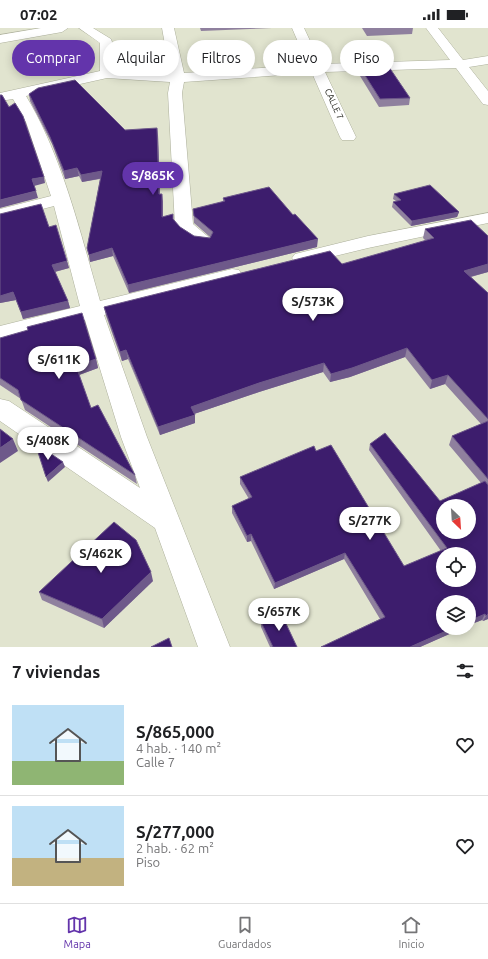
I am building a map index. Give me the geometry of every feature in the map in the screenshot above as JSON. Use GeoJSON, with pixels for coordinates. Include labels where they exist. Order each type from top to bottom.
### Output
{"type":"FeatureCollection","features":[{"type":"Feature","properties":{"kind":"street"},"geometry":{"type":"LineString","coordinates":[[0,39],[62,28]]}},
{"type":"Feature","properties":{"kind":"street"},"geometry":{"type":"LineString","coordinates":[[85,28],[103,40]]}},
{"type":"Feature","properties":{"kind":"street"},"geometry":{"type":"LineString","coordinates":[[168,28],[178,78],[175,93],[184,226],[203,240]]}},
{"type":"Feature","properties":{"kind":"street","name":"CALLE 7"},"geometry":{"type":"LineString","coordinates":[[298,28],[304,40]]}},
{"type":"Feature","properties":{"kind":"street"},"geometry":{"type":"LineString","coordinates":[[432,28],[488,101]]}},
{"type":"Feature","properties":{"kind":"street"},"geometry":{"type":"LineString","coordinates":[[332,68],[461,64],[488,60]]}},
{"type":"Feature","properties":{"kind":"street"},"geometry":{"type":"LineString","coordinates":[[142,76],[178,78],[263,72]]}},
{"type":"Feature","properties":{"kind":"street"},"geometry":{"type":"LineString","coordinates":[[9,95],[103,75]]}},
{"type":"Feature","properties":{"kind":"street","name":"CALLE 7"},"geometry":{"type":"LineString","coordinates":[[321,76],[348,137]]}},
{"type":"Feature","properties":{"kind":"street"},"geometry":{"type":"LineString","coordinates":[[9,95],[34,122],[61,199],[92,310],[134,437],[214,647]]}},
{"type":"Feature","properties":{"kind":"street"},"geometry":{"type":"LineString","coordinates":[[0,215],[61,199]]}},
{"type":"Feature","properties":{"kind":"street"},"geometry":{"type":"LineString","coordinates":[[281,263],[368,242],[486,221]]}},
{"type":"Feature","properties":{"kind":"street"},"geometry":{"type":"LineString","coordinates":[[0,334],[252,271]]}},
{"type":"Feature","properties":{"kind":"street"},"geometry":{"type":"LineString","coordinates":[[0,408],[166,520]]}},
{"type":"Feature","properties":{"kind":"building"},"geometry":{"type":"Polygon","coordinates":[[[394,74],[410,98],[380,99],[365,76],[394,76],[394,74]]]}},
{"type":"Feature","properties":{"kind":"building"},"geometry":{"type":"Polygon","coordinates":[[[75,80],[125,130],[157,128],[159,194],[162,194],[162,217],[173,214],[173,219],[180,227],[194,236],[210,238],[213,232],[194,216],[193,209],[225,201],[223,198],[269,187],[293,215],[295,214],[318,239],[128,285],[112,248],[89,255],[87,248],[102,171],[81,175],[77,168],[64,171],[50,137],[29,94],[38,88],[75,80]]]}},
{"type":"Feature","properties":{"kind":"building"},"geometry":{"type":"Polygon","coordinates":[[[0,95],[2,95],[9,107],[15,103],[23,116],[44,177],[32,179],[36,191],[0,200],[0,95]]]}},
{"type":"Feature","properties":{"kind":"building"},"geometry":{"type":"Polygon","coordinates":[[[430,185],[459,212],[412,221],[393,202],[401,200],[394,194],[430,185]]]}},
{"type":"Feature","properties":{"kind":"building"},"geometry":{"type":"Polygon","coordinates":[[[41,204],[49,227],[56,225],[67,261],[52,265],[68,301],[21,312],[13,292],[0,296],[0,214],[41,204]]]}},
{"type":"Feature","properties":{"kind":"building"},"geometry":{"type":"Polygon","coordinates":[[[471,220],[488,236],[488,264],[464,271],[488,293],[488,419],[448,375],[432,380],[407,348],[331,374],[324,363],[259,383],[191,407],[195,415],[158,427],[126,350],[120,352],[104,307],[330,251],[342,264],[434,238],[425,229],[471,220]]]}},
{"type":"Feature","properties":{"kind":"building"},"geometry":{"type":"Polygon","coordinates":[[[82,313],[96,359],[76,366],[91,408],[98,405],[135,475],[21,400],[18,390],[0,378],[0,338],[28,330],[27,327],[82,313]]]}},
{"type":"Feature","properties":{"kind":"building"},"geometry":{"type":"Polygon","coordinates":[[[488,421],[488,479],[452,436],[488,421]]]}},
{"type":"Feature","properties":{"kind":"building"},"geometry":{"type":"Polygon","coordinates":[[[0,429],[13,439],[0,448],[0,429]]]}},
{"type":"Feature","properties":{"kind":"building"},"geometry":{"type":"Polygon","coordinates":[[[385,433],[438,499],[436,499],[436,533],[370,444],[385,433]]]}},
{"type":"Feature","properties":{"kind":"building"},"geometry":{"type":"Polygon","coordinates":[[[35,443],[63,462],[46,477],[35,443]]]}},
{"type":"Feature","properties":{"kind":"building"},"geometry":{"type":"Polygon","coordinates":[[[331,445],[404,566],[436,553],[436,587],[476,587],[476,547],[446,547],[440,539],[476,539],[476,499],[444,499],[485,481],[488,485],[488,614],[486,616],[485,614],[476,618],[476,595],[436,595],[437,635],[410,647],[321,647],[385,617],[345,553],[275,583],[251,534],[247,536],[232,506],[252,497],[240,477],[314,446],[316,451],[331,445]]]}},
{"type":"Feature","properties":{"kind":"building"},"geometry":{"type":"Polygon","coordinates":[[[114,522],[136,540],[151,572],[102,619],[39,592],[114,522]]]}},
{"type":"Feature","properties":{"kind":"building"},"geometry":{"type":"Polygon","coordinates":[[[281,613],[297,647],[273,647],[261,622],[281,613]]]}},
{"type":"Feature","properties":{"kind":"building"},"geometry":{"type":"Polygon","coordinates":[[[169,638],[172,647],[151,647],[169,638]]]}}]}
